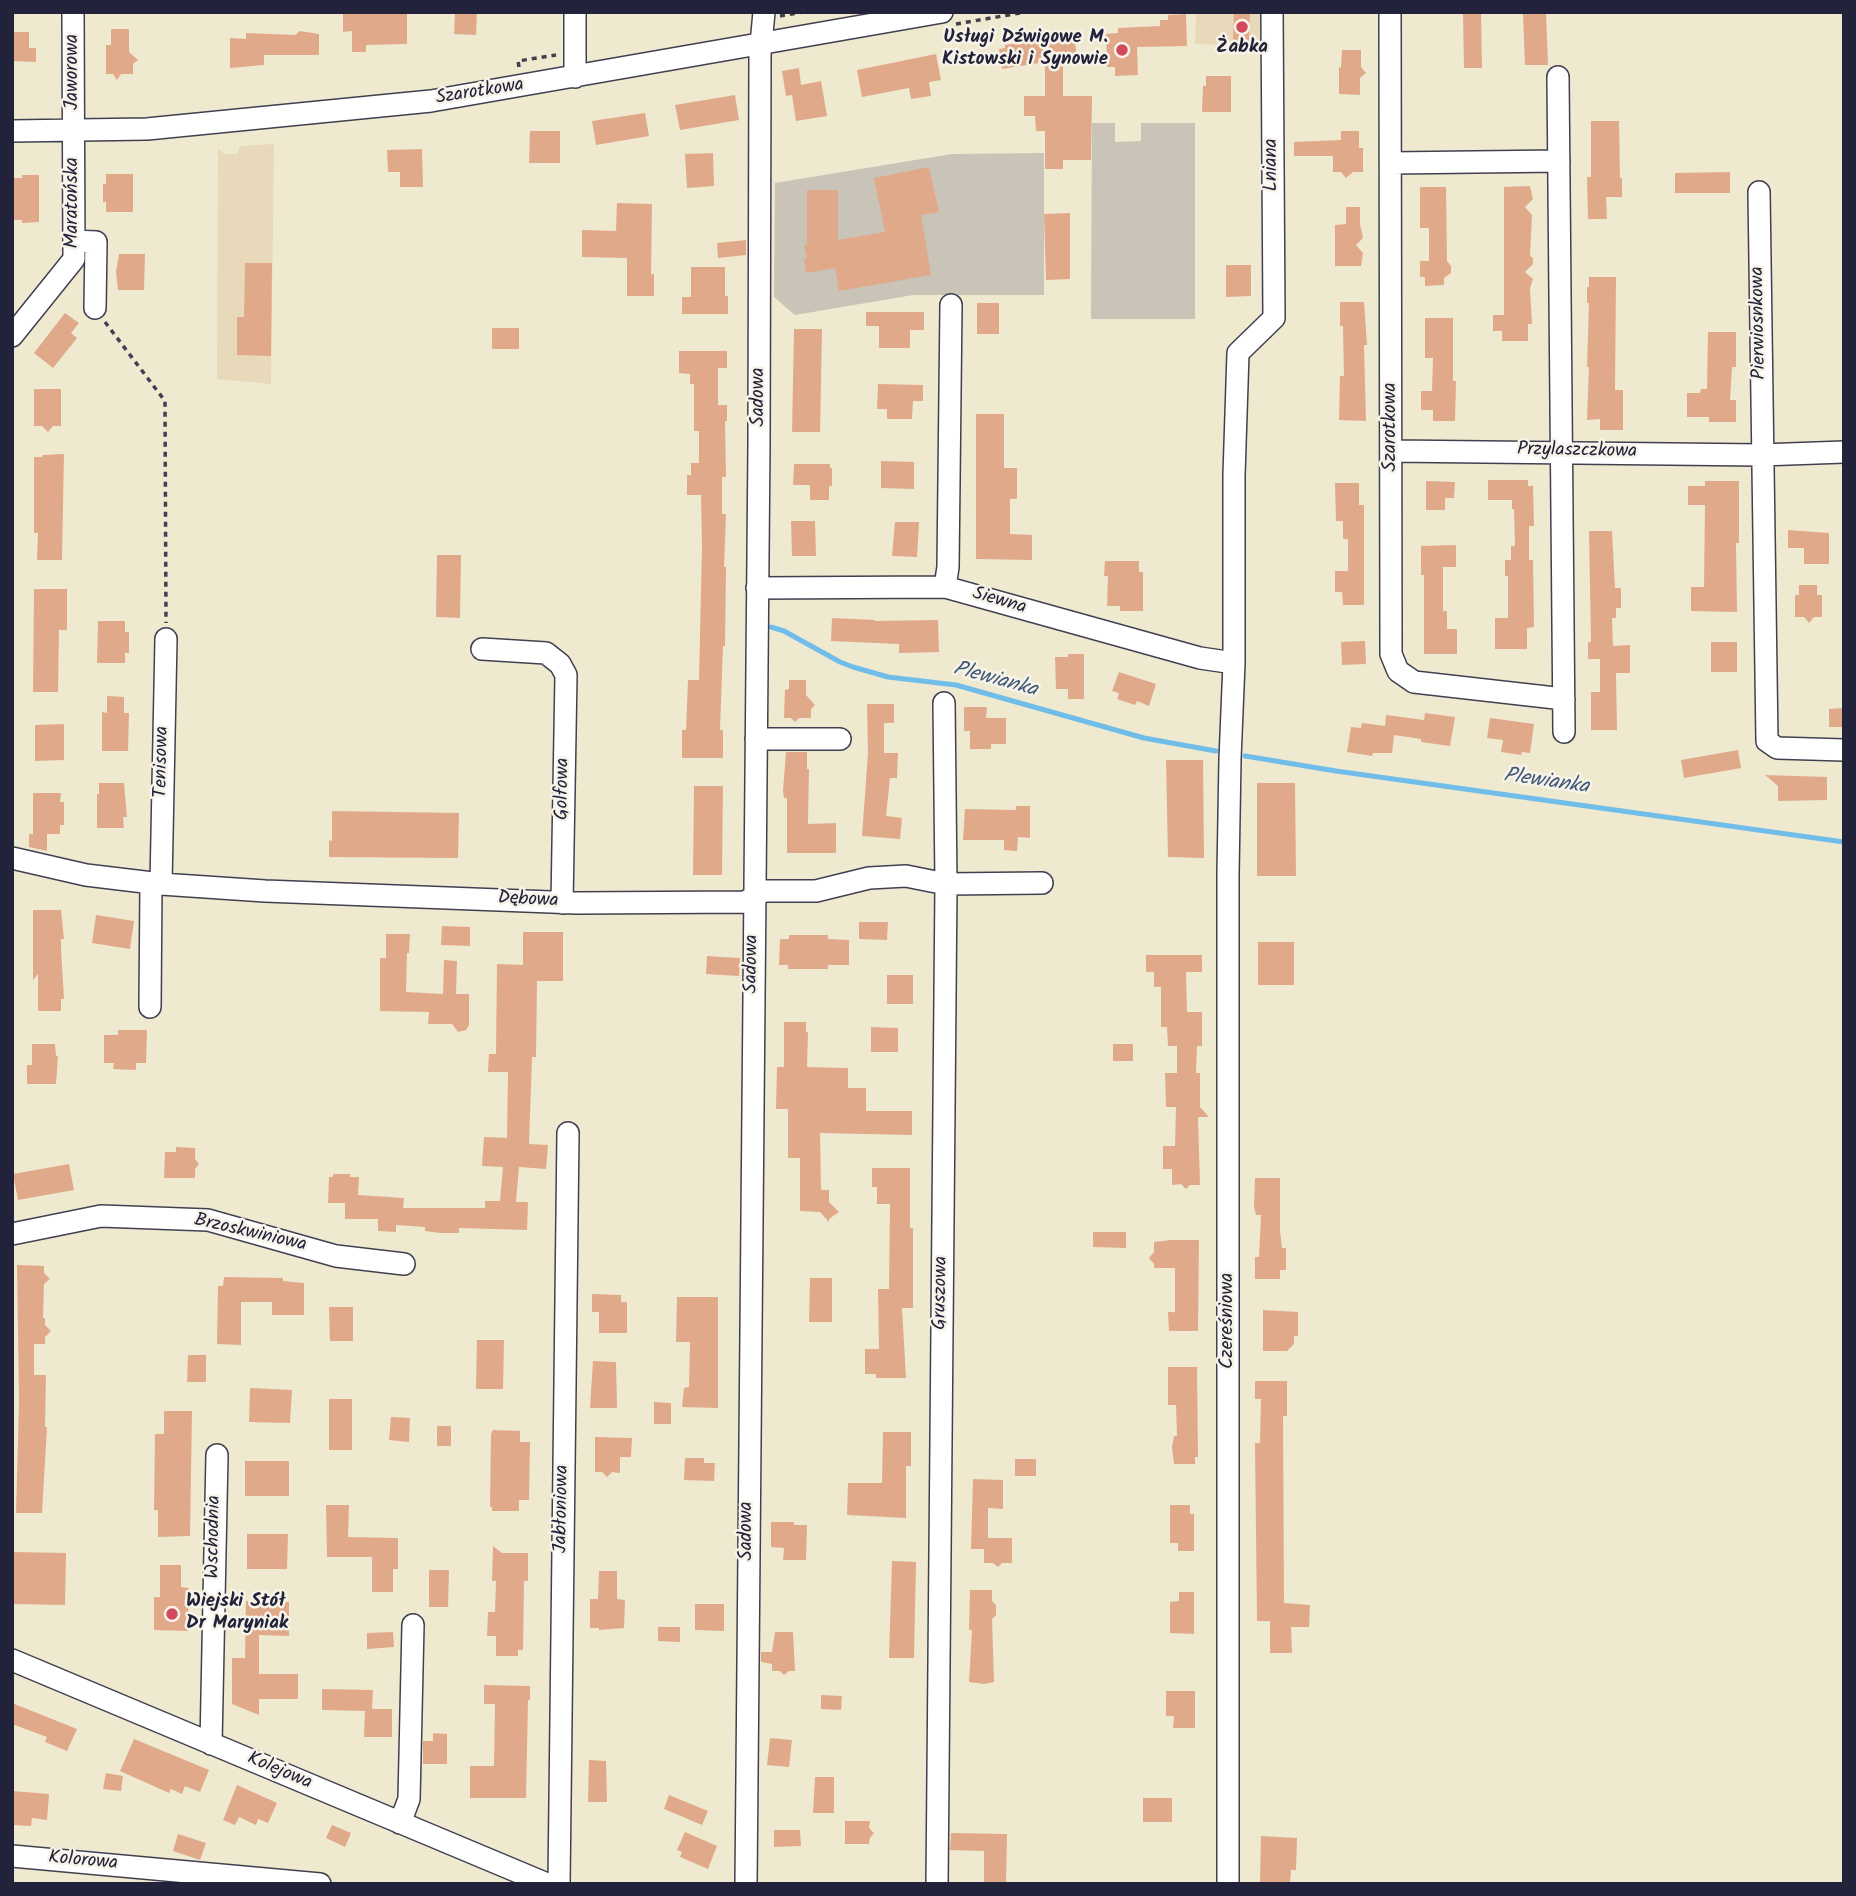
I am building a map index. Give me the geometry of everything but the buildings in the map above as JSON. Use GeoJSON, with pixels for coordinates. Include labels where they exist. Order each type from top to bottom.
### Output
{"type":"FeatureCollection","features":[{"type":"Feature","properties":{"kind":"street","name":"Jaworowa"},"geometry":{"type":"LineString","coordinates":[[73,12],[74,132]]}},
{"type":"Feature","properties":{"kind":"street"},"geometry":{"type":"LineString","coordinates":[[575,12],[575,77]]}},
{"type":"Feature","properties":{"kind":"street","name":"Szarotkowa"},"geometry":{"type":"LineString","coordinates":[[12,131],[147,129],[388,106],[469,95],[942,12]]}},
{"type":"Feature","properties":{"kind":"street","name":"Lniana"},"geometry":{"type":"LineString","coordinates":[[1272,12],[1274,318]]}},
{"type":"Feature","properties":{"kind":"street","name":"Szarotkowa"},"geometry":{"type":"LineString","coordinates":[[1390,12],[1391,654],[1398,671],[1414,682],[1564,699]]}},
{"type":"Feature","properties":{"kind":"street","name":"Sadowa"},"geometry":{"type":"LineString","coordinates":[[746,1884],[762,44],[770,14]]}},
{"type":"Feature","properties":{"kind":"street"},"geometry":{"type":"LineString","coordinates":[[1558,77],[1564,732]]}},
{"type":"Feature","properties":{"kind":"street","name":"Maratońska"},"geometry":{"type":"LineString","coordinates":[[12,336],[74,259],[74,132]]}},
{"type":"Feature","properties":{"kind":"street"},"geometry":{"type":"LineString","coordinates":[[1391,163],[1559,161]]}},
{"type":"Feature","properties":{"kind":"street","name":"Pierwiosnkowa"},"geometry":{"type":"LineString","coordinates":[[1759,192],[1761,455]]}},
{"type":"Feature","properties":{"kind":"street"},"geometry":{"type":"LineString","coordinates":[[74,241],[96,242],[94,308]]}},
{"type":"Feature","properties":{"kind":"street"},"geometry":{"type":"LineString","coordinates":[[945,587],[948,567],[951,305]]}},
{"type":"Feature","properties":{"kind":"street","name":"Czereśniowa"},"geometry":{"type":"LineString","coordinates":[[1228,1884],[1230,759],[1234,663],[1234,475],[1238,353],[1274,318]]}},
{"type":"Feature","properties":{"kind":"street","name":"Przylaszczkowa"},"geometry":{"type":"LineString","coordinates":[[1392,451],[1761,455],[1844,452]]}},
{"type":"Feature","properties":{"kind":"street"},"geometry":{"type":"LineString","coordinates":[[1761,455],[1766,741],[1777,748],[1844,750]]}},
{"type":"Feature","properties":{"kind":"street","name":"Siewna"},"geometry":{"type":"LineString","coordinates":[[757,587],[945,587],[1200,658],[1234,663]]}},
{"type":"Feature","properties":{"kind":"street","name":"Tenisowa"},"geometry":{"type":"LineString","coordinates":[[150,1007],[166,639]]}},
{"type":"Feature","properties":{"kind":"street","name":"Golfowa"},"geometry":{"type":"LineString","coordinates":[[482,649],[546,653],[560,664],[566,675],[562,903]]}},
{"type":"Feature","properties":{"kind":"street","name":"Gruszowa"},"geometry":{"type":"LineString","coordinates":[[937,1884],[946,884],[944,703]]}},
{"type":"Feature","properties":{"kind":"street"},"geometry":{"type":"LineString","coordinates":[[756,739],[840,739]]}},
{"type":"Feature","properties":{"kind":"street","name":"Dębowa"},"geometry":{"type":"LineString","coordinates":[[12,858],[86,875],[156,883],[265,891],[562,903],[745,902],[764,891],[816,891],[869,878],[906,876],[946,884],[1042,883]]}},
{"type":"Feature","properties":{"kind":"street","name":"Jabłoniowa"},"geometry":{"type":"LineString","coordinates":[[559,1884],[568,1133]]}},
{"type":"Feature","properties":{"kind":"street","name":"Brzoskwiniowa"},"geometry":{"type":"LineString","coordinates":[[12,1234],[101,1216],[208,1220],[336,1256],[404,1264]]}},
{"type":"Feature","properties":{"kind":"street","name":"Wschodnia"},"geometry":{"type":"LineString","coordinates":[[211,1744],[217,1455]]}},
{"type":"Feature","properties":{"kind":"street"},"geometry":{"type":"LineString","coordinates":[[400,1823],[410,1799],[413,1625]]}},
{"type":"Feature","properties":{"kind":"street","name":"Kolejowa"},"geometry":{"type":"LineString","coordinates":[[12,1660],[400,1823],[521,1879],[547,1884]]}},
{"type":"Feature","properties":{"kind":"street","name":"Kolorowa"},"geometry":{"type":"LineString","coordinates":[[12,1856],[320,1884]]}},
{"type":"Feature","properties":{"kind":"path"},"geometry":{"type":"LineString","coordinates":[[770,14],[803,12]]}},
{"type":"Feature","properties":{"kind":"path"},"geometry":{"type":"LineString","coordinates":[[520,76],[517,61],[565,54]]}},
{"type":"Feature","properties":{"kind":"path"},"geometry":{"type":"LineString","coordinates":[[94,308],[165,401],[166,639]]}},
{"type":"Feature","properties":{"kind":"shaded area"},"geometry":{"type":"Polygon","coordinates":[[[1196,12],[1267,12],[1266,45],[1195,44],[1196,12]]]}},
{"type":"Feature","properties":{"kind":"shaded area"},"geometry":{"type":"Polygon","coordinates":[[[1092,123],[1115,123],[1115,142],[1141,141],[1141,123],[1195,123],[1195,319],[1091,319],[1092,123]]]}},
{"type":"Feature","properties":{"kind":"shaded area"},"geometry":{"type":"Polygon","coordinates":[[[274,144],[271,384],[217,379],[218,148],[224,154],[237,154],[240,146],[274,144]]]}},
{"type":"Feature","properties":{"kind":"shaded area"},"geometry":{"type":"Polygon","coordinates":[[[1044,153],[1044,295],[913,295],[795,315],[774,297],[775,183],[952,154],[1044,153]]]}},
{"type":"Feature","properties":{"kind":"waterway","name":"Plewianka"},"geometry":{"type":"LineString","coordinates":[[771,627],[784,631],[840,662],[888,677],[956,685],[1144,738],[1216,751]]}},
{"type":"Feature","properties":{"kind":"waterway","name":"Plewianka"},"geometry":{"type":"LineString","coordinates":[[1245,756],[1844,842]]}},
{"type":"Feature","properties":{"kind":"place","name":"Żabka"},"geometry":{"type":"Point","coordinates":[1242,27]}},
{"type":"Feature","properties":{"kind":"place","name":"Usługi Dźwigowe M. Kistowski i Synowie"},"geometry":{"type":"Point","coordinates":[1122,50]}},
{"type":"Feature","properties":{"kind":"place","name":"Wiejski Stół Dr Maryniak"},"geometry":{"type":"Point","coordinates":[172,1614]}}]}
